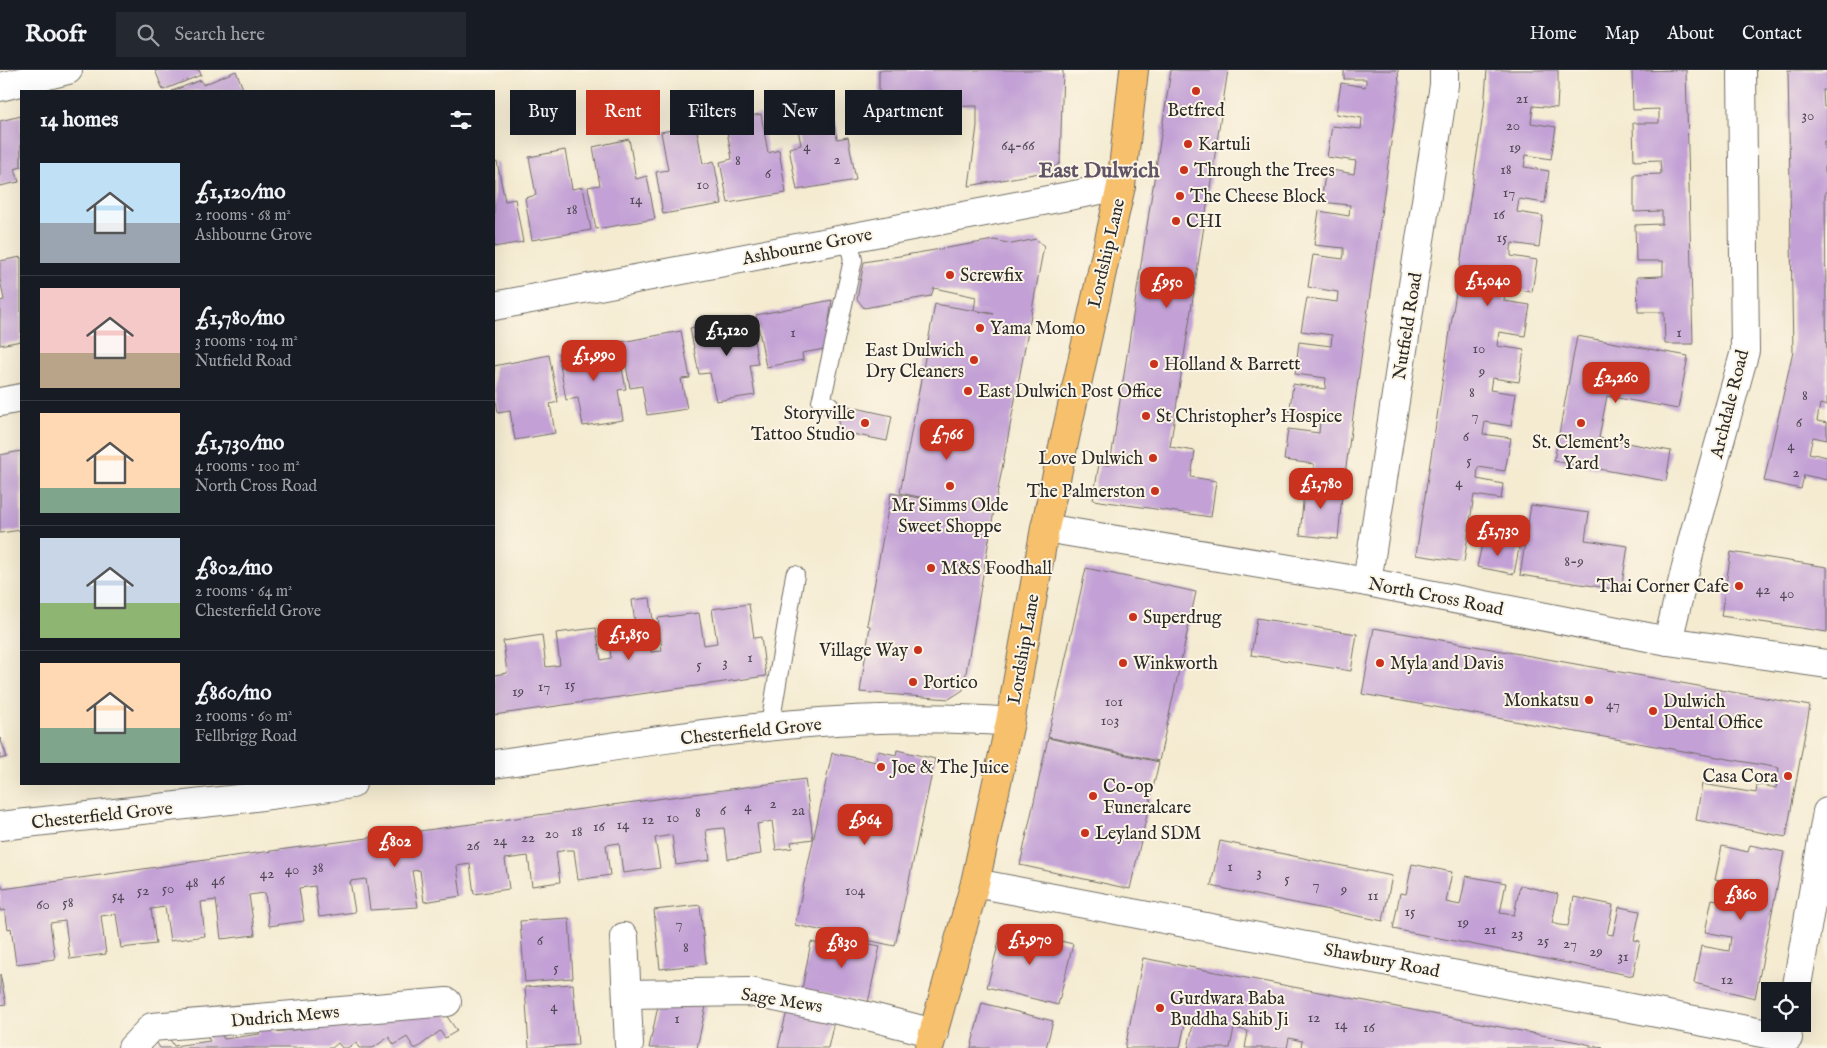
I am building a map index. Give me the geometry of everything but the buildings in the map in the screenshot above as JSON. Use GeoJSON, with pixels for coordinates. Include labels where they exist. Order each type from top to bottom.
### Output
{"type":"FeatureCollection","features":[{"type":"Feature","properties":{"kind":"main road","name":"Lordship Lane"},"geometry":{"type":"LineString","coordinates":[[932,1041],[975,883],[1010,722],[1045,528],[1121,186],[1134,70]]}},
{"type":"Feature","properties":{"kind":"street"},"geometry":{"type":"LineString","coordinates":[[0,87],[68,70]]}},
{"type":"Feature","properties":{"kind":"street","name":"Nutfield Road"},"geometry":{"type":"LineString","coordinates":[[1367,582],[1443,95],[1444,70]]}},
{"type":"Feature","properties":{"kind":"street","name":"Archdale Road"},"geometry":{"type":"LineString","coordinates":[[1668,642],[1693,538],[1745,351],[1742,70]]}},
{"type":"Feature","properties":{"kind":"street","name":"Ashbourne Grove"},"geometry":{"type":"LineString","coordinates":[[495,306],[1121,186]]}},
{"type":"Feature","properties":{"kind":"street"},"geometry":{"type":"LineString","coordinates":[[0,402],[20,398]]}},
{"type":"Feature","properties":{"kind":"street","name":"North Cross Road"},"geometry":{"type":"LineString","coordinates":[[1045,528],[1367,582],[1668,642],[1827,664]]}},
{"type":"Feature","properties":{"kind":"street","name":"Chesterfield Grove"},"geometry":{"type":"LineString","coordinates":[[495,764],[770,725],[962,718],[1010,722]]}},
{"type":"Feature","properties":{"kind":"street","name":"Chesterfield Grove"},"geometry":{"type":"LineString","coordinates":[[0,826],[344,785]]}},
{"type":"Feature","properties":{"kind":"street"},"geometry":{"type":"LineString","coordinates":[[1798,982],[1827,812]]}},
{"type":"Feature","properties":{"kind":"street","name":"Shawbury Road"},"geometry":{"type":"LineString","coordinates":[[975,883],[1788,1037]]}},
{"type":"Feature","properties":{"kind":"street"},"geometry":{"type":"LineString","coordinates":[[624,937],[629,1045]]}},
{"type":"Feature","properties":{"kind":"street","name":"Sage Mews"},"geometry":{"type":"LineString","coordinates":[[627,994],[750,992],[872,1017],[932,1041]]}},
{"type":"Feature","properties":{"kind":"street","name":"Dudrich Mews"},"geometry":{"type":"LineString","coordinates":[[132,1048],[152,1028],[447,1002]]}},
{"type":"Feature","properties":{"kind":"lane"},"geometry":{"type":"LineString","coordinates":[[829,405],[821,402],[853,260],[848,238]]}},
{"type":"Feature","properties":{"kind":"lane"},"geometry":{"type":"LineString","coordinates":[[770,725],[794,575]]}},
{"type":"Feature","properties":{"kind":"place","name":"Betfred"},"geometry":{"type":"Point","coordinates":[1196,91]}},
{"type":"Feature","properties":{"kind":"place","name":"Kartuli"},"geometry":{"type":"Point","coordinates":[1188,144]}},
{"type":"Feature","properties":{"kind":"place","name":"Through the Trees"},"geometry":{"type":"Point","coordinates":[1184,170]}},
{"type":"Feature","properties":{"kind":"place","name":"The Cheese Block"},"geometry":{"type":"Point","coordinates":[1180,196]}},
{"type":"Feature","properties":{"kind":"place","name":"CHI"},"geometry":{"type":"Point","coordinates":[1176,221]}},
{"type":"Feature","properties":{"kind":"place","name":"Screwfix"},"geometry":{"type":"Point","coordinates":[950,275]}},
{"type":"Feature","properties":{"kind":"place","name":"Yama Momo"},"geometry":{"type":"Point","coordinates":[980,328]}},
{"type":"Feature","properties":{"kind":"place","name":"East Dulwich Dry Cleaners"},"geometry":{"type":"Point","coordinates":[974,360]}},
{"type":"Feature","properties":{"kind":"place","name":"Holland & Barrett"},"geometry":{"type":"Point","coordinates":[1154,364]}},
{"type":"Feature","properties":{"kind":"place","name":"East Dulwich Post Office"},"geometry":{"type":"Point","coordinates":[968,391]}},
{"type":"Feature","properties":{"kind":"place","name":"St Christopher's Hospice"},"geometry":{"type":"Point","coordinates":[1146,416]}},
{"type":"Feature","properties":{"kind":"place","name":"Storyville Tattoo Studio"},"geometry":{"type":"Point","coordinates":[865,423]}},
{"type":"Feature","properties":{"kind":"place","name":"St. Clement's Yard"},"geometry":{"type":"Point","coordinates":[1581,423]}},
{"type":"Feature","properties":{"kind":"place","name":"Love Dulwich"},"geometry":{"type":"Point","coordinates":[1153,458]}},
{"type":"Feature","properties":{"kind":"place","name":"Mr Simms Olde Sweet Shoppe"},"geometry":{"type":"Point","coordinates":[950,486]}},
{"type":"Feature","properties":{"kind":"place","name":"The Palmerston"},"geometry":{"type":"Point","coordinates":[1155,491]}},
{"type":"Feature","properties":{"kind":"place","name":"M&S Foodhall"},"geometry":{"type":"Point","coordinates":[931,568]}},
{"type":"Feature","properties":{"kind":"place","name":"Thai Corner Cafe"},"geometry":{"type":"Point","coordinates":[1739,586]}},
{"type":"Feature","properties":{"kind":"place","name":"Superdrug"},"geometry":{"type":"Point","coordinates":[1133,617]}},
{"type":"Feature","properties":{"kind":"place","name":"Village Way"},"geometry":{"type":"Point","coordinates":[918,650]}},
{"type":"Feature","properties":{"kind":"place","name":"Winkworth"},"geometry":{"type":"Point","coordinates":[1123,663]}},
{"type":"Feature","properties":{"kind":"place","name":"Myla and Davis"},"geometry":{"type":"Point","coordinates":[1380,663]}},
{"type":"Feature","properties":{"kind":"place","name":"Portico"},"geometry":{"type":"Point","coordinates":[913,682]}},
{"type":"Feature","properties":{"kind":"place","name":"Monkatsu"},"geometry":{"type":"Point","coordinates":[1589,700]}},
{"type":"Feature","properties":{"kind":"place","name":"Dulwich Dental Office"},"geometry":{"type":"Point","coordinates":[1653,711]}},
{"type":"Feature","properties":{"kind":"place","name":"Joe & The Juice"},"geometry":{"type":"Point","coordinates":[881,767]}},
{"type":"Feature","properties":{"kind":"place","name":"Casa Cora"},"geometry":{"type":"Point","coordinates":[1788,776]}},
{"type":"Feature","properties":{"kind":"place","name":"Co-op Funeralcare"},"geometry":{"type":"Point","coordinates":[1093,796]}},
{"type":"Feature","properties":{"kind":"place","name":"Leyland SDM"},"geometry":{"type":"Point","coordinates":[1085,833]}},
{"type":"Feature","properties":{"kind":"place","name":"Gurdwara Baba Buddha Sahib Ji"},"geometry":{"type":"Point","coordinates":[1160,1008]}},
{"type":"Feature","properties":{"kind":"district","name":"East Dulwich"},"geometry":{"type":"Point","coordinates":[1099,169]}}]}
